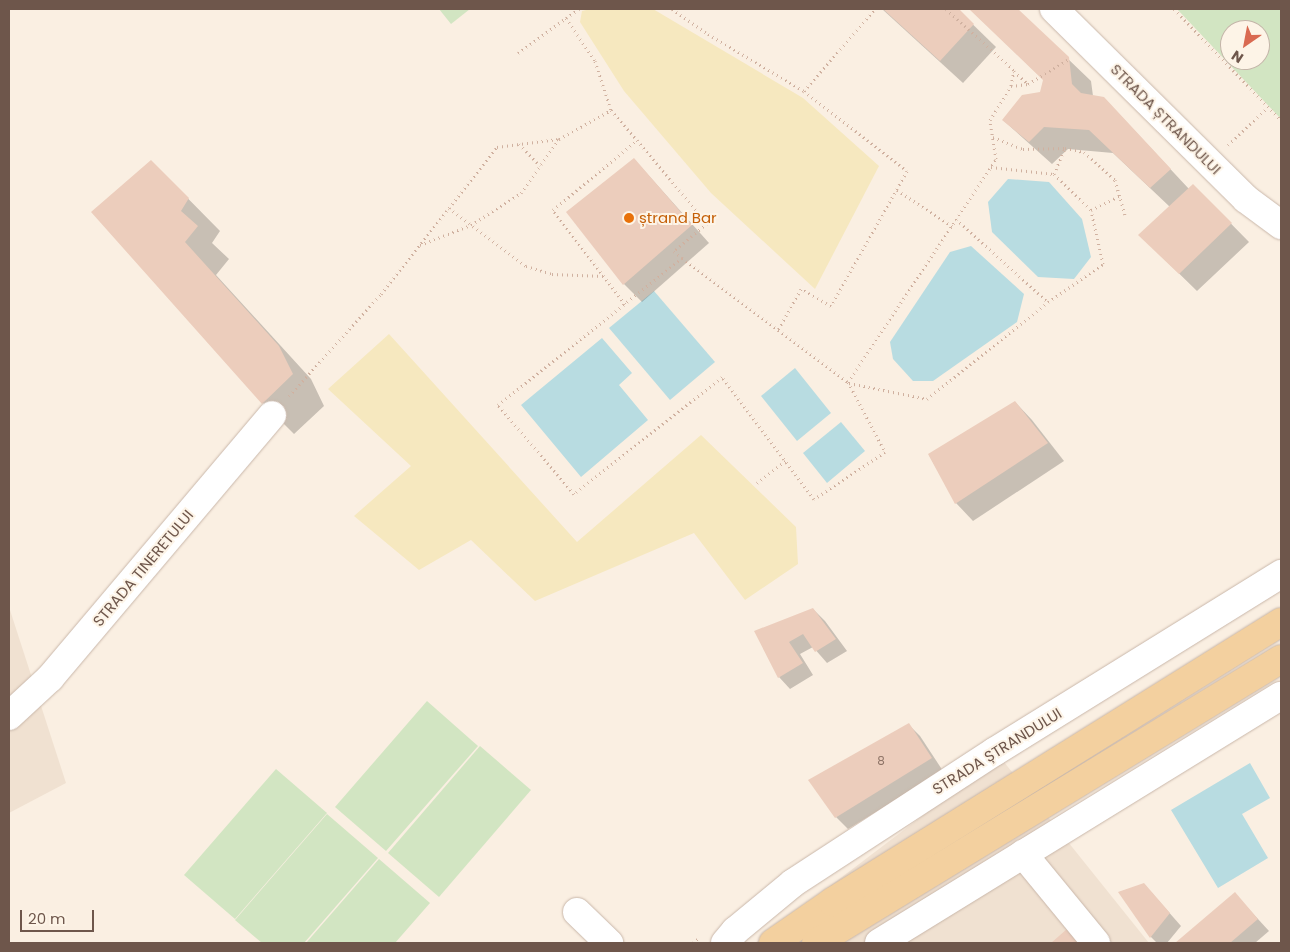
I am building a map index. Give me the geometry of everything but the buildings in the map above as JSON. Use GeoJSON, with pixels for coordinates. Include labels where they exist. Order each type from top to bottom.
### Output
{"type":"FeatureCollection","features":[{"type":"Feature","properties":{"kind":"main road"},"geometry":{"type":"LineString","coordinates":[[773,943],[832,902],[1281,622]]}},
{"type":"Feature","properties":{"kind":"main road"},"geometry":{"type":"LineString","coordinates":[[816,943],[1278,661]]}},
{"type":"Feature","properties":{"kind":"street","name":"STRADA ȘTRANDULUI"},"geometry":{"type":"LineString","coordinates":[[1054,9],[1246,199],[1281,225]]}},
{"type":"Feature","properties":{"kind":"street","name":"STRADA TINERETULUI"},"geometry":{"type":"LineString","coordinates":[[9,716],[50,678],[272,415]]}},
{"type":"Feature","properties":{"kind":"street","name":"STRADA ȘTRANDULUI"},"geometry":{"type":"LineString","coordinates":[[725,943],[735,931],[793,883],[994,752],[1281,574]]}},
{"type":"Feature","properties":{"kind":"street"},"geometry":{"type":"LineString","coordinates":[[878,943],[1281,696]]}},
{"type":"Feature","properties":{"kind":"street"},"geometry":{"type":"LineString","coordinates":[[1023,854],[1096,943]]}},
{"type":"Feature","properties":{"kind":"street"},"geometry":{"type":"LineString","coordinates":[[578,912],[609,943]]}},
{"type":"Feature","properties":{"kind":"path"},"geometry":{"type":"LineString","coordinates":[[518,53],[579,9]]}},
{"type":"Feature","properties":{"kind":"path"},"geometry":{"type":"LineString","coordinates":[[672,9],[708,34],[804,91],[907,171],[831,306],[801,290],[778,330]]}},
{"type":"Feature","properties":{"kind":"path"},"geometry":{"type":"LineString","coordinates":[[804,91],[875,9]]}},
{"type":"Feature","properties":{"kind":"path"},"geometry":{"type":"LineString","coordinates":[[946,9],[1028,84]]}},
{"type":"Feature","properties":{"kind":"path"},"geometry":{"type":"LineString","coordinates":[[1174,9],[1281,120]]}},
{"type":"Feature","properties":{"kind":"path"},"geometry":{"type":"LineString","coordinates":[[566,18],[595,61],[612,110],[707,224],[674,251],[848,382],[927,399],[1048,302],[1103,264],[1092,210],[1054,174],[991,167]]}},
{"type":"Feature","properties":{"kind":"path"},"geometry":{"type":"LineString","coordinates":[[1011,86],[1028,84],[1091,46]]}},
{"type":"Feature","properties":{"kind":"path"},"geometry":{"type":"LineString","coordinates":[[848,382],[996,159],[990,120],[1011,86],[1014,70]]}},
{"type":"Feature","properties":{"kind":"path"},"geometry":{"type":"LineString","coordinates":[[1210,162],[1268,107]]}},
{"type":"Feature","properties":{"kind":"path"},"geometry":{"type":"LineString","coordinates":[[272,415],[381,294],[496,147],[559,139],[612,110]]}},
{"type":"Feature","properties":{"kind":"path"},"geometry":{"type":"LineString","coordinates":[[993,136],[1023,148],[1065,148],[1084,152],[1115,180],[1125,215]]}},
{"type":"Feature","properties":{"kind":"path"},"geometry":{"type":"LineString","coordinates":[[419,245],[471,225],[521,193],[559,139]]}},
{"type":"Feature","properties":{"kind":"path"},"geometry":{"type":"LineString","coordinates":[[625,304],[553,210],[637,140]]}},
{"type":"Feature","properties":{"kind":"path"},"geometry":{"type":"LineString","coordinates":[[519,144],[540,166]]}},
{"type":"Feature","properties":{"kind":"path"},"geometry":{"type":"LineString","coordinates":[[1054,174],[1065,148]]}},
{"type":"Feature","properties":{"kind":"path"},"geometry":{"type":"LineString","coordinates":[[897,190],[952,226]]}},
{"type":"Feature","properties":{"kind":"path"},"geometry":{"type":"LineString","coordinates":[[1092,210],[1120,196]]}},
{"type":"Feature","properties":{"kind":"path"},"geometry":{"type":"LineString","coordinates":[[448,208],[526,266],[552,274],[604,276]]}},
{"type":"Feature","properties":{"kind":"path"},"geometry":{"type":"LineString","coordinates":[[956,219],[1048,302]]}},
{"type":"Feature","properties":{"kind":"path"},"geometry":{"type":"LineString","coordinates":[[682,258],[498,405],[574,494],[722,377],[814,499],[885,452],[848,382]]}},
{"type":"Feature","properties":{"kind":"path"},"geometry":{"type":"LineString","coordinates":[[757,483],[785,461]]}},
{"type":"Feature","properties":{"kind":"shaded area"},"geometry":{"type":"Polygon","coordinates":[[[9,607],[66,783],[9,813],[9,607]]]}},
{"type":"Feature","properties":{"kind":"shaded area"},"geometry":{"type":"Polygon","coordinates":[[[1000,757],[1149,943],[755,943],[1000,757]]]}},
{"type":"Feature","properties":{"kind":"green space"},"geometry":{"type":"Polygon","coordinates":[[[439,9],[470,9],[451,24],[439,9]]]}},
{"type":"Feature","properties":{"kind":"green space"},"geometry":{"type":"Polygon","coordinates":[[[1177,9],[1281,9],[1281,119],[1235,70],[1270,70],[1270,20],[1220,20],[1220,54],[1177,9]]]}},
{"type":"Feature","properties":{"kind":"green space"},"geometry":{"type":"Polygon","coordinates":[[[427,701],[478,746],[386,851],[335,807],[427,701]]]}},
{"type":"Feature","properties":{"kind":"green space"},"geometry":{"type":"Polygon","coordinates":[[[480,746],[531,790],[439,897],[388,853],[480,746]]]}},
{"type":"Feature","properties":{"kind":"green space"},"geometry":{"type":"Polygon","coordinates":[[[276,769],[327,813],[235,919],[184,875],[276,769]]]}},
{"type":"Feature","properties":{"kind":"green space"},"geometry":{"type":"Polygon","coordinates":[[[327,814],[378,858],[304,943],[262,943],[235,920],[327,814]]]}},
{"type":"Feature","properties":{"kind":"green space"},"geometry":{"type":"Polygon","coordinates":[[[379,859],[430,903],[395,943],[306,943],[379,859]]]}},
{"type":"Feature","properties":{"kind":"sand"},"geometry":{"type":"Polygon","coordinates":[[[590,9],[653,9],[803,98],[879,166],[815,289],[711,193],[624,91],[580,22],[582,11],[590,9]]]}},
{"type":"Feature","properties":{"kind":"sand"},"geometry":{"type":"Polygon","coordinates":[[[389,334],[577,542],[701,435],[796,527],[798,564],[745,600],[694,533],[535,601],[471,540],[419,570],[354,516],[411,466],[328,389],[389,334]]]}},
{"type":"Feature","properties":{"kind":"water"},"geometry":{"type":"Polygon","coordinates":[[[1008,179],[1049,182],[1082,219],[1091,257],[1074,279],[1038,277],[992,232],[988,202],[1008,179]]]}},
{"type":"Feature","properties":{"kind":"water"},"geometry":{"type":"Polygon","coordinates":[[[971,246],[1024,294],[1017,322],[933,381],[913,381],[893,359],[890,342],[950,252],[971,246]]]}},
{"type":"Feature","properties":{"kind":"water"},"geometry":{"type":"Polygon","coordinates":[[[654,291],[715,362],[670,400],[609,328],[654,291]]]}},
{"type":"Feature","properties":{"kind":"water"},"geometry":{"type":"Polygon","coordinates":[[[602,338],[632,373],[619,385],[648,420],[581,477],[521,405],[602,338]]]}},
{"type":"Feature","properties":{"kind":"water"},"geometry":{"type":"Polygon","coordinates":[[[795,368],[831,413],[797,441],[761,396],[795,368]]]}},
{"type":"Feature","properties":{"kind":"water"},"geometry":{"type":"Polygon","coordinates":[[[841,422],[865,451],[827,483],[803,453],[841,422]]]}},
{"type":"Feature","properties":{"kind":"water"},"geometry":{"type":"Polygon","coordinates":[[[1250,763],[1270,798],[1242,814],[1268,858],[1218,888],[1171,810],[1250,763]]]}},
{"type":"Feature","properties":{"kind":"place","name":"ștrand Bar"},"geometry":{"type":"Point","coordinates":[629,218]}}]}
